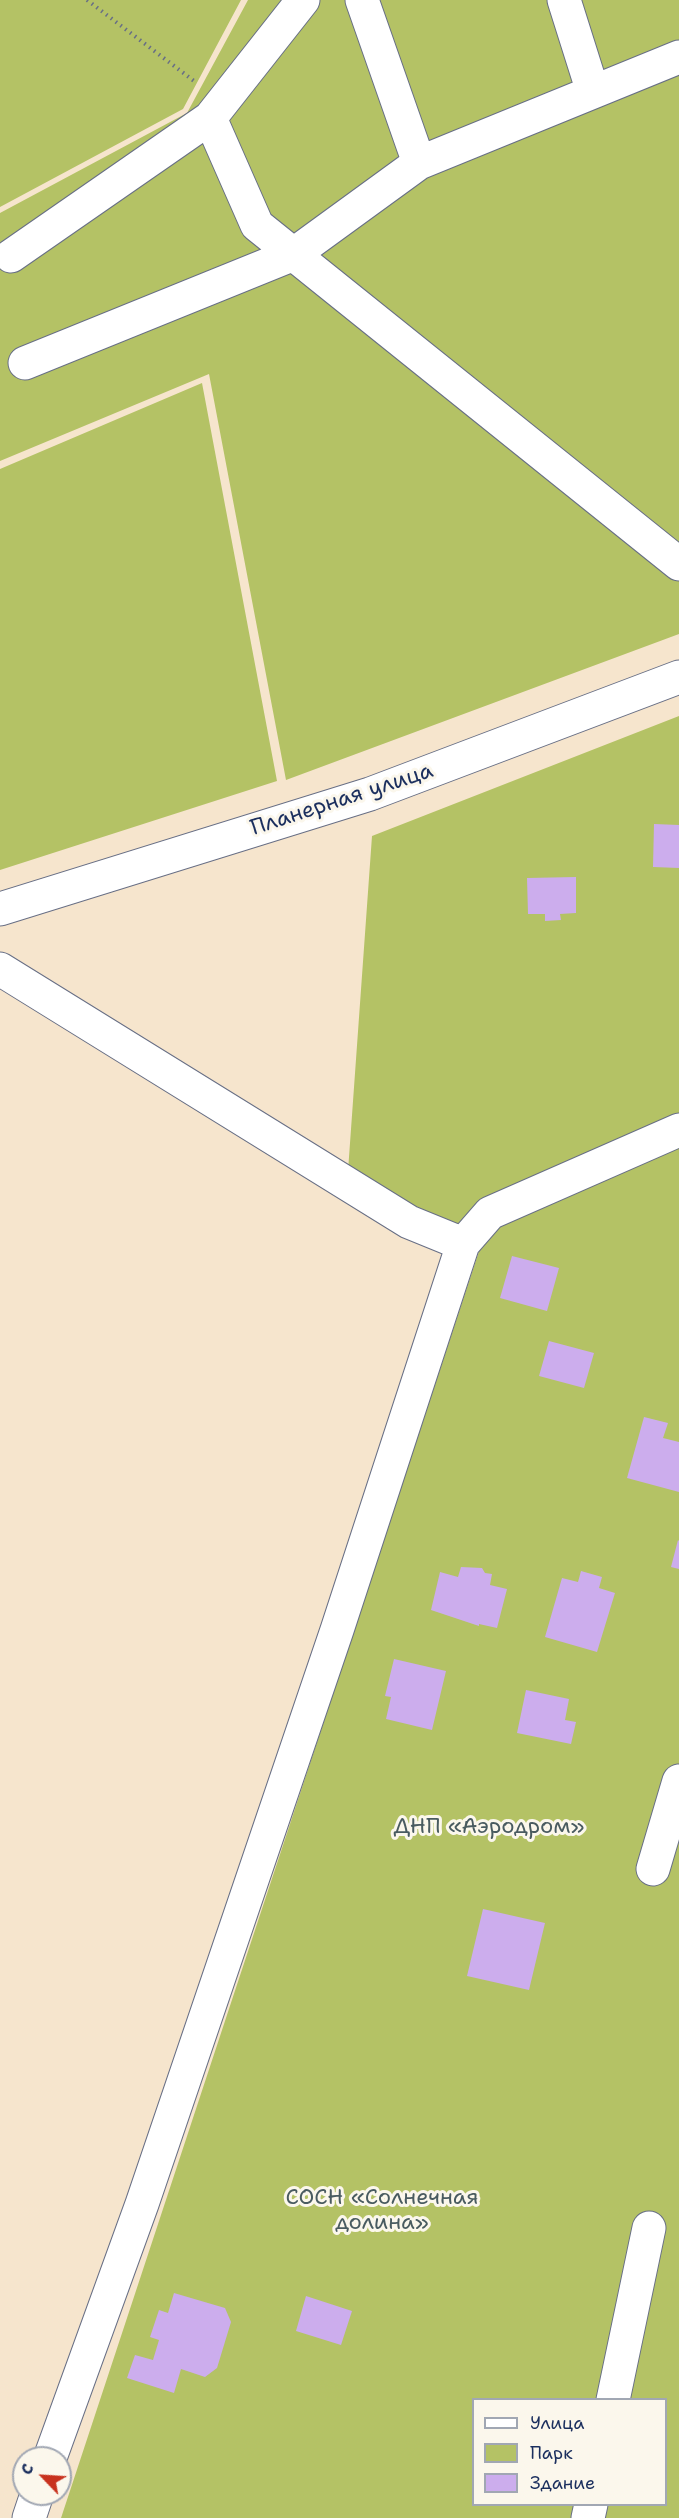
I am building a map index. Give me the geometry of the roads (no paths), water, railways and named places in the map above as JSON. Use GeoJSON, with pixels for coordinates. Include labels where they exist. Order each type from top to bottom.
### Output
{"type":"FeatureCollection","features":[{"type":"Feature","properties":{"kind":"street"},"geometry":{"type":"LineString","coordinates":[[10,256],[210,118],[303,0]]}},
{"type":"Feature","properties":{"kind":"street"},"geometry":{"type":"LineString","coordinates":[[362,0],[419,163]]}},
{"type":"Feature","properties":{"kind":"street"},"geometry":{"type":"LineString","coordinates":[[564,0],[593,92]]}},
{"type":"Feature","properties":{"kind":"street"},"geometry":{"type":"LineString","coordinates":[[25,363],[294,254],[419,163],[679,57]]}},
{"type":"Feature","properties":{"kind":"street"},"geometry":{"type":"LineString","coordinates":[[210,118],[257,225],[679,564]]}},
{"type":"Feature","properties":{"kind":"street","name":"Планерная улица"},"geometry":{"type":"LineString","coordinates":[[0,909],[370,794],[679,677]]}},
{"type":"Feature","properties":{"kind":"street"},"geometry":{"type":"LineString","coordinates":[[0,969],[409,1222],[463,1244]]}},
{"type":"Feature","properties":{"kind":"street"},"geometry":{"type":"LineString","coordinates":[[54,2446],[142,2204],[326,1663],[463,1244],[490,1213],[679,1130]]}},
{"type":"Feature","properties":{"kind":"street"},"geometry":{"type":"LineString","coordinates":[[653,1869],[679,1781]]}},
{"type":"Feature","properties":{"kind":"street"},"geometry":{"type":"LineString","coordinates":[[613,2398],[649,2228]]}},
{"type":"Feature","properties":{"kind":"park label","name":"ДНП «Аэродром»"},"geometry":{"type":"Point","coordinates":[489,1827]}},
{"type":"Feature","properties":{"kind":"park label","name":"СОСН «Солнечная долина»"},"geometry":{"type":"Point","coordinates":[382,2210]}}]}
